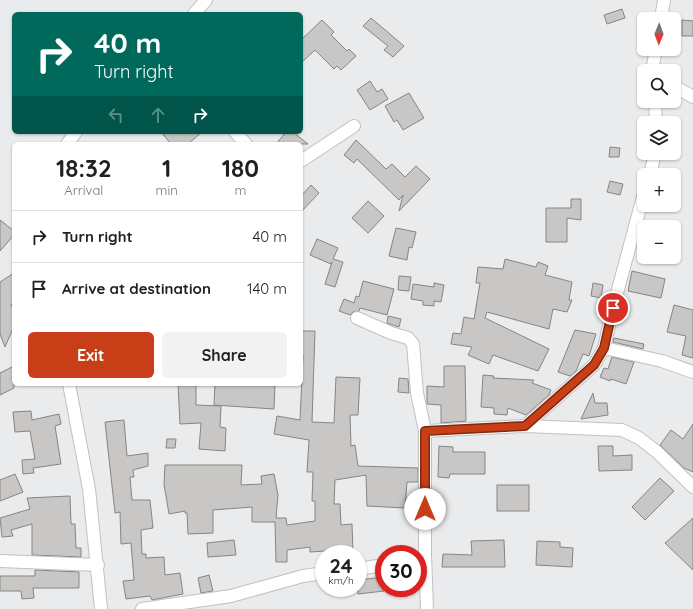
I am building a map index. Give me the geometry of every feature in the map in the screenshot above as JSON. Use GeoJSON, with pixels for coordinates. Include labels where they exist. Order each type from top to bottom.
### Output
{"type":"FeatureCollection","features":[{"type":"Feature","properties":{"kind":"street"},"geometry":{"type":"LineString","coordinates":[[196,12],[206,0]]}},
{"type":"Feature","properties":{"kind":"street"},"geometry":{"type":"LineString","coordinates":[[662,12],[664,0]]}},
{"type":"Feature","properties":{"kind":"street"},"geometry":{"type":"LineString","coordinates":[[681,90],[693,97]]}},
{"type":"Feature","properties":{"kind":"street"},"geometry":{"type":"LineString","coordinates":[[303,160],[354,126]]}},
{"type":"Feature","properties":{"kind":"street"},"geometry":{"type":"LineString","coordinates":[[237,134],[244,142]]}},
{"type":"Feature","properties":{"kind":"street"},"geometry":{"type":"LineString","coordinates":[[525,426],[594,365],[604,348],[613,308],[639,212]]}},
{"type":"Feature","properties":{"kind":"street"},"geometry":{"type":"LineString","coordinates":[[357,318],[391,333],[408,338],[413,344],[416,393],[425,431],[421,545]]}},
{"type":"Feature","properties":{"kind":"street"},"geometry":{"type":"LineString","coordinates":[[604,348],[662,361],[693,372]]}},
{"type":"Feature","properties":{"kind":"street"},"geometry":{"type":"LineString","coordinates":[[69,386],[89,489],[98,565],[101,609]]}},
{"type":"Feature","properties":{"kind":"street"},"geometry":{"type":"LineString","coordinates":[[425,431],[525,426],[603,428],[622,430],[639,438],[693,488]]}},
{"type":"Feature","properties":{"kind":"street"},"geometry":{"type":"LineString","coordinates":[[0,561],[98,565]]}},
{"type":"Feature","properties":{"kind":"street"},"geometry":{"type":"LineString","coordinates":[[142,609],[231,596],[303,576],[315,574]]}},
{"type":"Feature","properties":{"kind":"street"},"geometry":{"type":"LineString","coordinates":[[426,597],[427,609]]}},
{"type":"Feature","properties":{"kind":"building"},"geometry":{"type":"Polygon","coordinates":[[[622,9],[625,18],[607,24],[604,15],[622,9]]]}},
{"type":"Feature","properties":{"kind":"building"},"geometry":{"type":"Polygon","coordinates":[[[371,18],[404,46],[393,57],[384,50],[388,46],[363,26],[371,18]]]}},
{"type":"Feature","properties":{"kind":"building"},"geometry":{"type":"Polygon","coordinates":[[[322,20],[334,32],[331,35],[347,51],[349,49],[356,56],[341,70],[337,66],[334,69],[315,50],[303,61],[303,38],[322,20]]]}},
{"type":"Feature","properties":{"kind":"building"},"geometry":{"type":"Polygon","coordinates":[[[682,20],[693,21],[693,36],[682,36],[682,20]]]}},
{"type":"Feature","properties":{"kind":"building"},"geometry":{"type":"Polygon","coordinates":[[[370,81],[377,92],[382,89],[388,99],[370,110],[357,90],[370,81]]]}},
{"type":"Feature","properties":{"kind":"building"},"geometry":{"type":"Polygon","coordinates":[[[409,93],[424,118],[403,130],[397,120],[394,122],[385,106],[409,93]]]}},
{"type":"Feature","properties":{"kind":"building"},"geometry":{"type":"Polygon","coordinates":[[[163,134],[200,134],[190,142],[169,142],[163,134]]]}},
{"type":"Feature","properties":{"kind":"building"},"geometry":{"type":"Polygon","coordinates":[[[284,134],[296,134],[308,144],[303,144],[303,142],[278,142],[284,134]]]}},
{"type":"Feature","properties":{"kind":"building"},"geometry":{"type":"Polygon","coordinates":[[[356,140],[386,169],[392,164],[405,177],[416,166],[430,179],[399,211],[403,195],[399,200],[357,159],[354,163],[344,155],[356,140]]]}},
{"type":"Feature","properties":{"kind":"building"},"geometry":{"type":"Polygon","coordinates":[[[610,147],[620,148],[619,157],[609,157],[610,147]]]}},
{"type":"Feature","properties":{"kind":"building"},"geometry":{"type":"Polygon","coordinates":[[[610,181],[623,184],[620,195],[607,192],[610,181]]]}},
{"type":"Feature","properties":{"kind":"building"},"geometry":{"type":"Polygon","coordinates":[[[311,185],[319,193],[303,210],[303,194],[311,185]]]}},
{"type":"Feature","properties":{"kind":"building"},"geometry":{"type":"Polygon","coordinates":[[[571,199],[581,199],[581,220],[567,218],[567,242],[546,242],[546,208],[571,208],[571,199]]]}},
{"type":"Feature","properties":{"kind":"building"},"geometry":{"type":"Polygon","coordinates":[[[368,201],[384,216],[368,233],[352,218],[368,201]]]}},
{"type":"Feature","properties":{"kind":"building"},"geometry":{"type":"Polygon","coordinates":[[[0,220],[12,229],[12,237],[0,251],[0,220]]]}},
{"type":"Feature","properties":{"kind":"building"},"geometry":{"type":"Polygon","coordinates":[[[396,228],[416,232],[412,248],[409,247],[407,260],[389,256],[396,228]]]}},
{"type":"Feature","properties":{"kind":"building"},"geometry":{"type":"Polygon","coordinates":[[[317,239],[338,248],[333,259],[343,262],[335,287],[325,284],[332,262],[331,264],[310,255],[317,239]]]}},
{"type":"Feature","properties":{"kind":"building"},"geometry":{"type":"Polygon","coordinates":[[[505,259],[536,267],[538,262],[548,266],[545,275],[572,282],[569,300],[572,300],[567,312],[553,309],[549,329],[487,312],[485,318],[549,349],[538,371],[493,355],[489,364],[468,355],[472,347],[451,344],[453,333],[461,334],[464,317],[474,319],[480,283],[476,283],[478,267],[503,269],[505,259]]]}},
{"type":"Feature","properties":{"kind":"building"},"geometry":{"type":"Polygon","coordinates":[[[632,271],[665,279],[661,298],[628,291],[632,271]]]}},
{"type":"Feature","properties":{"kind":"building"},"geometry":{"type":"Polygon","coordinates":[[[12,274],[12,331],[5,347],[0,334],[0,282],[12,274]]]}},
{"type":"Feature","properties":{"kind":"building"},"geometry":{"type":"Polygon","coordinates":[[[399,276],[411,277],[409,291],[398,290],[399,276]]]}},
{"type":"Feature","properties":{"kind":"building"},"geometry":{"type":"Polygon","coordinates":[[[363,281],[394,289],[387,315],[360,308],[359,311],[353,312],[350,315],[339,311],[344,299],[354,303],[356,296],[359,297],[363,281]]]}},
{"type":"Feature","properties":{"kind":"building"},"geometry":{"type":"Polygon","coordinates":[[[434,283],[444,285],[441,302],[434,301],[434,306],[423,305],[423,301],[411,299],[413,284],[434,287],[434,283]]]}},
{"type":"Feature","properties":{"kind":"building"},"geometry":{"type":"Polygon","coordinates":[[[593,283],[603,285],[601,298],[591,296],[593,283]]]}},
{"type":"Feature","properties":{"kind":"building"},"geometry":{"type":"Polygon","coordinates":[[[674,305],[693,310],[693,358],[682,355],[686,336],[667,332],[674,305]]]}},
{"type":"Feature","properties":{"kind":"building"},"geometry":{"type":"Polygon","coordinates":[[[388,316],[401,319],[399,327],[387,323],[388,316]]]}},
{"type":"Feature","properties":{"kind":"building"},"geometry":{"type":"Polygon","coordinates":[[[575,330],[596,334],[589,356],[583,354],[576,371],[570,376],[558,372],[575,330]]]}},
{"type":"Feature","properties":{"kind":"building"},"geometry":{"type":"Polygon","coordinates":[[[303,331],[315,331],[312,422],[334,423],[336,377],[360,378],[358,415],[350,415],[351,446],[355,445],[358,466],[418,468],[418,482],[407,482],[405,508],[367,506],[366,475],[335,480],[334,504],[340,504],[341,525],[352,524],[353,545],[315,545],[315,552],[310,552],[310,547],[287,550],[287,562],[276,562],[275,522],[252,522],[252,507],[213,510],[213,533],[188,534],[187,513],[185,513],[185,511],[169,514],[164,484],[165,465],[242,465],[241,485],[262,484],[261,476],[274,474],[278,495],[276,518],[286,518],[287,525],[315,521],[315,501],[312,501],[313,472],[307,472],[309,440],[274,434],[277,416],[300,420],[302,386],[303,386],[303,331]]]}},
{"type":"Feature","properties":{"kind":"building"},"geometry":{"type":"Polygon","coordinates":[[[614,338],[644,344],[643,349],[613,342],[614,338]]]}},
{"type":"Feature","properties":{"kind":"building"},"geometry":{"type":"Polygon","coordinates":[[[612,357],[634,362],[626,384],[611,379],[610,381],[600,377],[604,368],[608,369],[612,357]]]}},
{"type":"Feature","properties":{"kind":"building"},"geometry":{"type":"Polygon","coordinates":[[[444,366],[465,366],[466,421],[441,423],[441,405],[427,404],[427,386],[444,387],[444,366]]]}},
{"type":"Feature","properties":{"kind":"building"},"geometry":{"type":"Polygon","coordinates":[[[12,367],[12,386],[14,386],[14,388],[0,395],[0,373],[12,367]]]}},
{"type":"Feature","properties":{"kind":"building"},"geometry":{"type":"Polygon","coordinates":[[[483,375],[494,376],[493,378],[534,380],[532,383],[551,390],[549,395],[526,415],[508,408],[507,415],[494,414],[494,408],[481,407],[483,375]]]}},
{"type":"Feature","properties":{"kind":"building"},"geometry":{"type":"Polygon","coordinates":[[[399,378],[408,379],[409,393],[398,392],[399,378]]]}},
{"type":"Feature","properties":{"kind":"building"},"geometry":{"type":"Polygon","coordinates":[[[178,386],[196,386],[196,405],[221,406],[220,427],[226,428],[225,451],[199,449],[201,423],[180,424],[178,386]]]}},
{"type":"Feature","properties":{"kind":"building"},"geometry":{"type":"Polygon","coordinates":[[[215,386],[275,386],[274,409],[214,405],[215,386]]]}},
{"type":"Feature","properties":{"kind":"building"},"geometry":{"type":"Polygon","coordinates":[[[593,393],[595,403],[607,403],[608,415],[581,419],[593,393]]]}},
{"type":"Feature","properties":{"kind":"building"},"geometry":{"type":"Polygon","coordinates":[[[31,411],[32,420],[59,414],[61,424],[55,426],[61,464],[33,468],[34,473],[23,474],[22,460],[35,459],[30,431],[15,432],[13,412],[31,411]]]}},
{"type":"Feature","properties":{"kind":"building"},"geometry":{"type":"Polygon","coordinates":[[[124,420],[127,456],[148,453],[148,466],[133,470],[134,477],[130,477],[132,500],[150,500],[153,528],[141,530],[142,554],[146,554],[146,558],[164,557],[165,575],[180,573],[183,594],[152,600],[150,596],[126,599],[123,581],[134,580],[131,543],[121,544],[120,512],[115,513],[105,422],[124,420]]]}},
{"type":"Feature","properties":{"kind":"building"},"geometry":{"type":"Polygon","coordinates":[[[693,424],[693,472],[684,468],[660,445],[671,430],[683,439],[693,424]]]}},
{"type":"Feature","properties":{"kind":"building"},"geometry":{"type":"Polygon","coordinates":[[[167,439],[176,439],[175,448],[166,448],[167,439]]]}},
{"type":"Feature","properties":{"kind":"building"},"geometry":{"type":"Polygon","coordinates":[[[439,446],[453,447],[453,452],[485,452],[485,474],[450,474],[449,478],[438,477],[439,446]]]}},
{"type":"Feature","properties":{"kind":"building"},"geometry":{"type":"Polygon","coordinates":[[[598,446],[613,446],[613,456],[632,455],[632,470],[599,471],[598,446]]]}},
{"type":"Feature","properties":{"kind":"building"},"geometry":{"type":"Polygon","coordinates":[[[15,474],[23,492],[0,501],[0,480],[15,474]]]}},
{"type":"Feature","properties":{"kind":"building"},"geometry":{"type":"Polygon","coordinates":[[[660,478],[674,491],[645,520],[632,507],[660,478]]]}},
{"type":"Feature","properties":{"kind":"building"},"geometry":{"type":"Polygon","coordinates":[[[497,485],[529,485],[529,511],[497,511],[497,485]]]}},
{"type":"Feature","properties":{"kind":"building"},"geometry":{"type":"Polygon","coordinates":[[[70,496],[71,524],[75,524],[76,548],[81,548],[81,557],[32,555],[32,524],[11,530],[13,536],[2,537],[0,518],[30,509],[27,498],[70,496]]]}},
{"type":"Feature","properties":{"kind":"building"},"geometry":{"type":"Polygon","coordinates":[[[693,518],[693,570],[665,543],[693,518]]]}},
{"type":"Feature","properties":{"kind":"building"},"geometry":{"type":"Polygon","coordinates":[[[234,540],[236,555],[208,557],[207,543],[234,540]]]}},
{"type":"Feature","properties":{"kind":"building"},"geometry":{"type":"Polygon","coordinates":[[[504,540],[505,567],[442,567],[443,554],[472,555],[471,541],[504,540]]]}},
{"type":"Feature","properties":{"kind":"building"},"geometry":{"type":"Polygon","coordinates":[[[537,541],[560,542],[560,547],[573,548],[572,567],[536,565],[537,541]]]}},
{"type":"Feature","properties":{"kind":"building"},"geometry":{"type":"Polygon","coordinates":[[[35,570],[79,572],[79,588],[33,588],[34,598],[22,599],[21,591],[0,591],[0,576],[35,576],[35,570]]]}},
{"type":"Feature","properties":{"kind":"building"},"geometry":{"type":"Polygon","coordinates":[[[209,575],[213,591],[201,593],[198,578],[209,575]]]}},
{"type":"Feature","properties":{"kind":"building"},"geometry":{"type":"Polygon","coordinates":[[[375,578],[375,592],[367,593],[367,579],[375,578]]]}},
{"type":"Feature","properties":{"kind":"route"},"geometry":{"type":"LineString","coordinates":[[425,509],[425,431],[471,430],[525,426],[594,365],[604,348],[613,308]]}}]}
